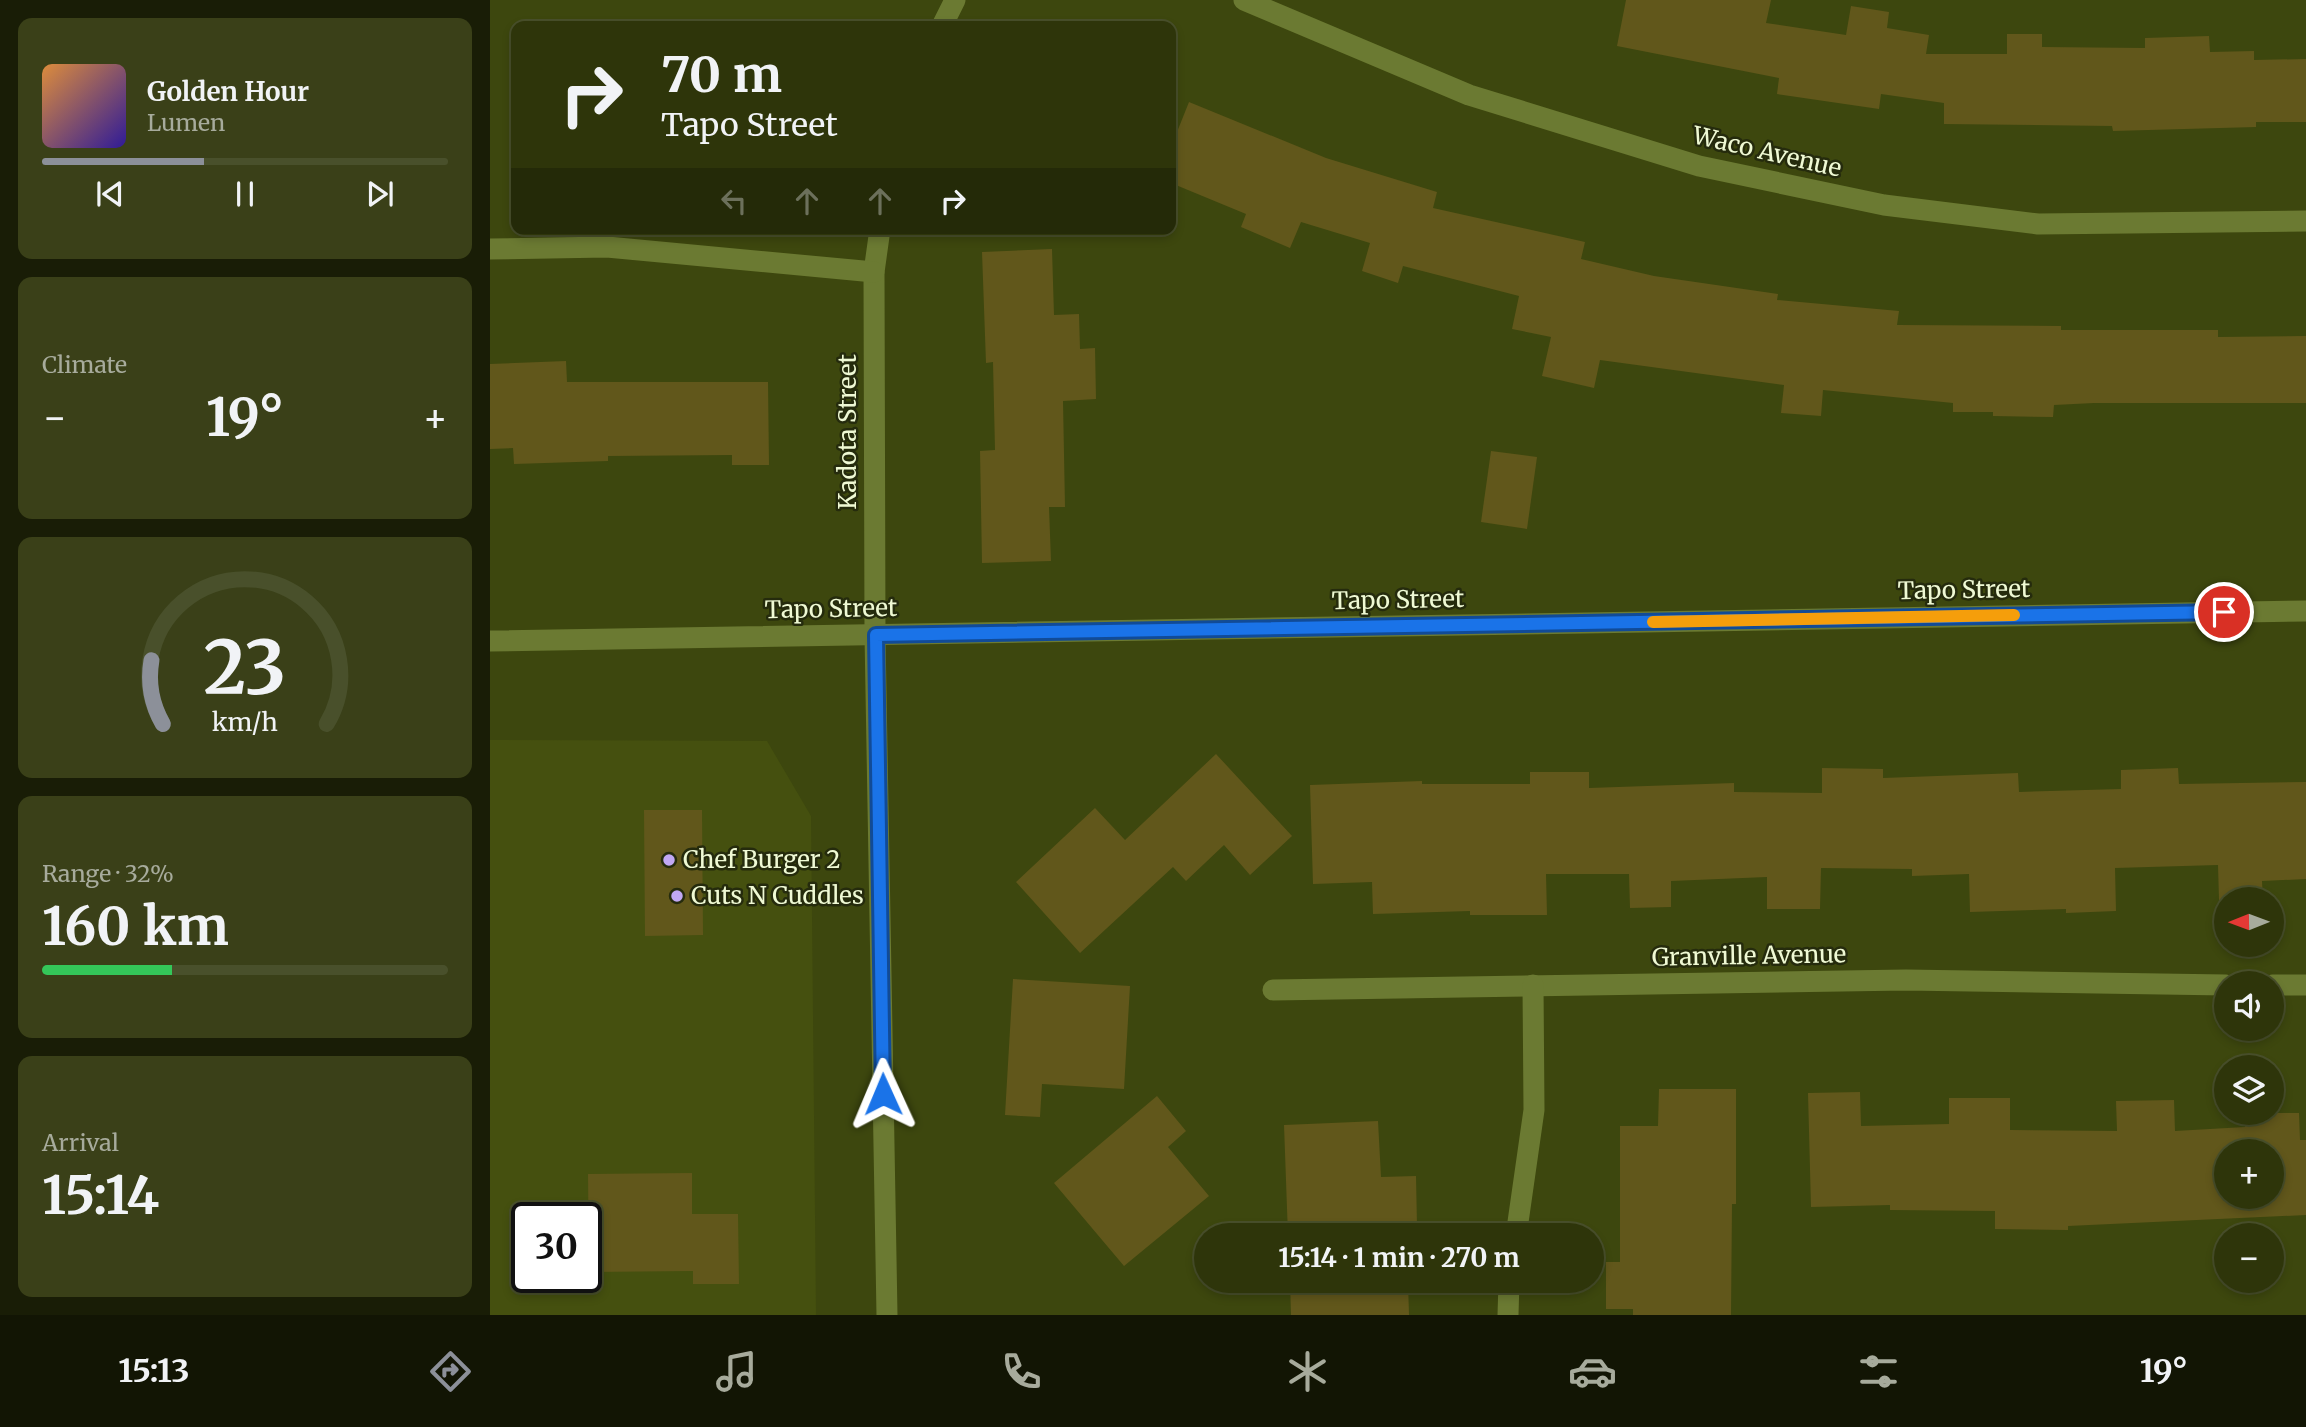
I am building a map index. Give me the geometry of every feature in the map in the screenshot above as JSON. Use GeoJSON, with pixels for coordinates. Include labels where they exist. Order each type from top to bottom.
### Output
{"type":"FeatureCollection","features":[{"type":"Feature","properties":{"kind":"street"},"geometry":{"type":"LineString","coordinates":[[944,21],[955,0]]}},
{"type":"Feature","properties":{"kind":"street","name":"Waco Avenue"},"geometry":{"type":"LineString","coordinates":[[1244,0],[1469,95],[1699,166],[1884,205],[2038,224],[2306,221]]}},
{"type":"Feature","properties":{"kind":"street","name":"Kadota Street"},"geometry":{"type":"LineString","coordinates":[[879,235],[873,272],[887,1315]]}},
{"type":"Feature","properties":{"kind":"street"},"geometry":{"type":"LineString","coordinates":[[490,249],[607,247],[873,272]]}},
{"type":"Feature","properties":{"kind":"street","name":"Tapo Street"},"geometry":{"type":"LineString","coordinates":[[490,641],[2306,611]]}},
{"type":"Feature","properties":{"kind":"street","name":"Granville Avenue"},"geometry":{"type":"LineString","coordinates":[[1273,990],[1906,980],[2214,985]]}},
{"type":"Feature","properties":{"kind":"street"},"geometry":{"type":"LineString","coordinates":[[1518,1223],[1534,1110],[1533,985]]}},
{"type":"Feature","properties":{"kind":"street"},"geometry":{"type":"LineString","coordinates":[[2284,985],[2306,985]]}},
{"type":"Feature","properties":{"kind":"street"},"geometry":{"type":"LineString","coordinates":[[1508,1315],[1509,1293]]}},
{"type":"Feature","properties":{"kind":"shaded area"},"geometry":{"type":"Polygon","coordinates":[[[490,740],[767,741],[811,816],[816,1315],[490,1315],[490,740]]]}},
{"type":"Feature","properties":{"kind":"building"},"geometry":{"type":"Polygon","coordinates":[[[1626,0],[1771,0],[1766,23],[1846,35],[1851,6],[1889,12],[1887,28],[1929,35],[1926,54],[2007,54],[2007,34],[2042,34],[2042,47],[2145,48],[2145,38],[2209,36],[2210,52],[2254,51],[2254,60],[2306,59],[2306,122],[2256,122],[2256,127],[2113,131],[2112,126],[1944,124],[1944,103],[1881,94],[1879,109],[1777,94],[1779,78],[1617,46],[1626,0]]]}},
{"type":"Feature","properties":{"kind":"building"},"geometry":{"type":"Polygon","coordinates":[[[1189,102],[1326,158],[1437,192],[1433,208],[1585,242],[1581,259],[1654,276],[1778,294],[1777,300],[1899,311],[1897,325],[2061,326],[2061,330],[2218,330],[2218,337],[2306,336],[2306,403],[2094,403],[2054,405],[2053,417],[1993,416],[1993,412],[1953,412],[1953,403],[1823,390],[1821,416],[1781,413],[1784,385],[1600,360],[1594,388],[1542,376],[1551,337],[1512,329],[1519,296],[1403,266],[1398,283],[1362,271],[1370,243],[1301,222],[1290,248],[1241,227],[1246,214],[1176,185],[1176,134],[1189,102]]]}},
{"type":"Feature","properties":{"kind":"building"},"geometry":{"type":"Polygon","coordinates":[[[1052,249],[1054,315],[1079,314],[1080,349],[1095,348],[1096,399],[1063,401],[1065,507],[1049,507],[1051,561],[982,563],[980,451],[995,450],[993,362],[986,363],[982,252],[1052,249]]]}},
{"type":"Feature","properties":{"kind":"building"},"geometry":{"type":"Polygon","coordinates":[[[566,361],[567,382],[768,382],[769,465],[732,465],[732,455],[608,456],[608,461],[514,464],[513,448],[490,449],[490,364],[566,361]]]}},
{"type":"Feature","properties":{"kind":"building"},"geometry":{"type":"Polygon","coordinates":[[[1491,451],[1537,457],[1527,529],[1481,522],[1491,451]]]}},
{"type":"Feature","properties":{"kind":"building"},"geometry":{"type":"Polygon","coordinates":[[[1216,754],[1292,836],[1250,875],[1224,845],[1186,881],[1173,867],[1080,953],[1016,882],[1095,808],[1125,840],[1216,754]]]}},
{"type":"Feature","properties":{"kind":"building"},"geometry":{"type":"Polygon","coordinates":[[[1822,768],[1883,769],[1883,778],[2018,773],[2019,792],[2121,789],[2121,770],[2178,768],[2179,784],[2306,782],[2306,879],[2262,881],[2262,887],[2219,887],[2218,865],[2115,868],[2116,911],[2066,913],[2066,909],[1970,912],[1969,874],[1912,876],[1912,869],[1821,868],[1820,909],[1767,909],[1767,877],[1671,881],[1671,907],[1630,908],[1629,874],[1546,874],[1547,915],[1470,915],[1470,911],[1373,914],[1372,882],[1313,884],[1310,785],[1422,781],[1422,784],[1530,784],[1530,772],[1589,772],[1589,788],[1734,783],[1734,792],[1822,793],[1822,768]]]}},
{"type":"Feature","properties":{"kind":"building"},"geometry":{"type":"Polygon","coordinates":[[[644,810],[702,810],[703,935],[645,936],[644,810]]]}},
{"type":"Feature","properties":{"kind":"building"},"geometry":{"type":"Polygon","coordinates":[[[1013,979],[1130,986],[1124,1089],[1042,1084],[1040,1117],[1005,1115],[1013,979]]]}},
{"type":"Feature","properties":{"kind":"building"},"geometry":{"type":"Polygon","coordinates":[[[1659,1089],[1736,1089],[1736,1204],[1732,1204],[1731,1315],[1633,1315],[1633,1309],[1606,1309],[1606,1262],[1620,1262],[1620,1126],[1658,1126],[1659,1089]]]}},
{"type":"Feature","properties":{"kind":"building"},"geometry":{"type":"Polygon","coordinates":[[[1860,1092],[1861,1126],[1949,1124],[1949,1098],[2010,1098],[2010,1130],[2117,1131],[2116,1101],[2174,1100],[2175,1131],[2245,1125],[2284,1125],[2284,1113],[2299,1113],[2300,1140],[2306,1140],[2306,1215],[2068,1226],[2068,1230],[1995,1229],[1995,1211],[1890,1210],[1890,1205],[1811,1207],[1808,1093],[1860,1092]]]}},
{"type":"Feature","properties":{"kind":"building"},"geometry":{"type":"Polygon","coordinates":[[[1157,1096],[1186,1131],[1168,1147],[1209,1196],[1124,1266],[1054,1183],[1157,1096]]]}},
{"type":"Feature","properties":{"kind":"building"},"geometry":{"type":"Polygon","coordinates":[[[1378,1121],[1381,1177],[1416,1176],[1417,1223],[1288,1223],[1284,1125],[1378,1121]]]}},
{"type":"Feature","properties":{"kind":"building"},"geometry":{"type":"Polygon","coordinates":[[[692,1173],[692,1214],[738,1214],[739,1284],[693,1284],[693,1271],[602,1272],[602,1202],[588,1202],[588,1174],[692,1173]]]}},
{"type":"Feature","properties":{"kind":"building"},"geometry":{"type":"Polygon","coordinates":[[[1290,1293],[1408,1293],[1409,1315],[1291,1315],[1290,1293]]]}},
{"type":"Feature","properties":{"kind":"slow traffic"},"geometry":{"type":"LineString","coordinates":[[1653,622],[2014,615]]}},
{"type":"Feature","properties":{"kind":"place","name":"Chef Burger 2"},"geometry":{"type":"Point","coordinates":[669,860]}},
{"type":"Feature","properties":{"kind":"place","name":"Cuts N Cuddles"},"geometry":{"type":"Point","coordinates":[677,896]}},
{"type":"Feature","properties":{"kind":"route"},"geometry":{"type":"LineString","coordinates":[[883,1094],[876,635],[2224,612]]}}]}
